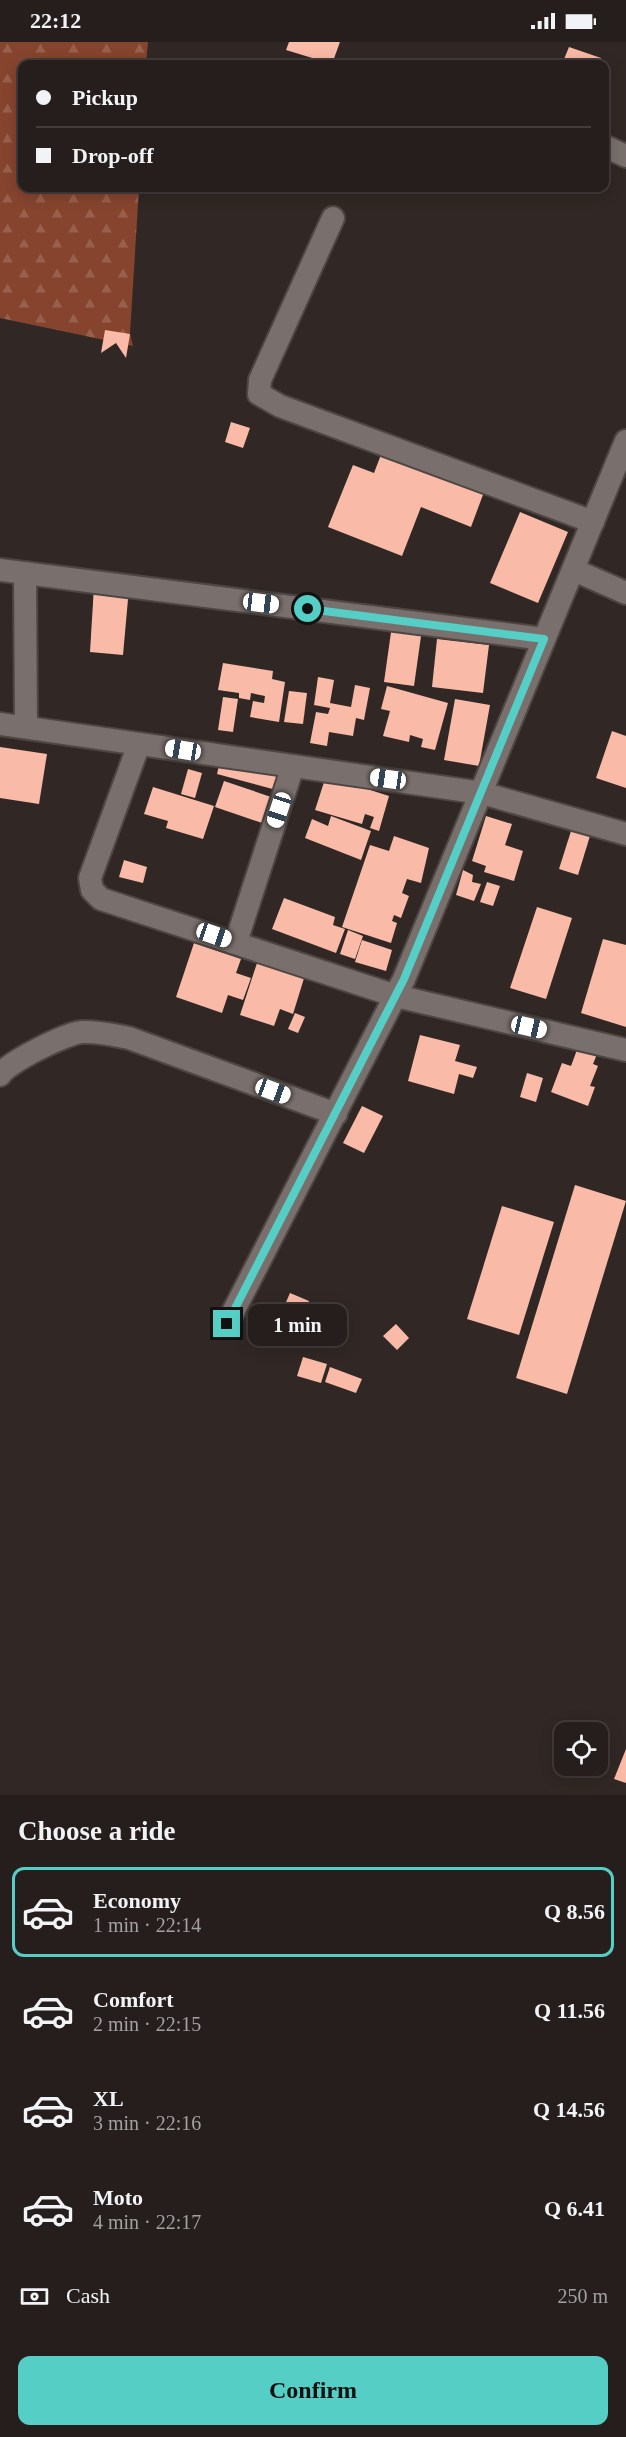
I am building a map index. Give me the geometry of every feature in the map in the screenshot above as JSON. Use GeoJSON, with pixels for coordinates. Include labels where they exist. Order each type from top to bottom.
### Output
{"type":"FeatureCollection","features":[{"type":"Feature","properties":{"kind":"street"},"geometry":{"type":"LineString","coordinates":[[609,148],[626,156]]}},
{"type":"Feature","properties":{"kind":"street"},"geometry":{"type":"LineString","coordinates":[[333,218],[260,380],[259,394],[280,406],[593,522]]}},
{"type":"Feature","properties":{"kind":"street"},"geometry":{"type":"LineString","coordinates":[[227,1324],[396,996],[626,441]]}},
{"type":"Feature","properties":{"kind":"street"},"geometry":{"type":"LineString","coordinates":[[0,570],[544,639]]}},
{"type":"Feature","properties":{"kind":"street"},"geometry":{"type":"LineString","coordinates":[[574,570],[626,593]]}},
{"type":"Feature","properties":{"kind":"street"},"geometry":{"type":"LineString","coordinates":[[25,573],[26,727]]}},
{"type":"Feature","properties":{"kind":"street"},"geometry":{"type":"LineString","coordinates":[[0,724],[482,793],[626,834]]}},
{"type":"Feature","properties":{"kind":"street"},"geometry":{"type":"LineString","coordinates":[[139,744],[90,878],[92,890],[100,899],[396,996],[626,1050]]}},
{"type":"Feature","properties":{"kind":"street"},"geometry":{"type":"LineString","coordinates":[[236,942],[293,766]]}},
{"type":"Feature","properties":{"kind":"street"},"geometry":{"type":"LineString","coordinates":[[0,1075],[15,1061],[79,1032],[107,1034],[129,1038],[336,1114]]}},
{"type":"Feature","properties":{"kind":"green space"},"geometry":{"type":"Polygon","coordinates":[[[0,42],[148,42],[146,60],[18,60],[18,192],[139,192],[130,334],[133,346],[0,318],[0,42]]]}},
{"type":"Feature","properties":{"kind":"building"},"geometry":{"type":"Polygon","coordinates":[[[289,42],[340,42],[333,60],[319,60],[286,50],[289,42]]]}},
{"type":"Feature","properties":{"kind":"building"},"geometry":{"type":"Polygon","coordinates":[[[569,47],[601,58],[600,60],[564,60],[569,47]]]}},
{"type":"Feature","properties":{"kind":"building"},"geometry":{"type":"Polygon","coordinates":[[[105,330],[130,334],[126,358],[116,343],[101,353],[105,330]]]}},
{"type":"Feature","properties":{"kind":"building"},"geometry":{"type":"Polygon","coordinates":[[[231,422],[250,428],[243,448],[225,442],[231,422]]]}},
{"type":"Feature","properties":{"kind":"building"},"geometry":{"type":"Polygon","coordinates":[[[382,452],[484,492],[471,527],[421,507],[402,556],[328,527],[353,465],[374,473],[382,452]]]}},
{"type":"Feature","properties":{"kind":"building"},"geometry":{"type":"Polygon","coordinates":[[[520,512],[568,532],[538,603],[490,583],[520,512]]]}},
{"type":"Feature","properties":{"kind":"building"},"geometry":{"type":"Polygon","coordinates":[[[94,586],[129,588],[123,655],[90,652],[94,586]]]}},
{"type":"Feature","properties":{"kind":"building"},"geometry":{"type":"Polygon","coordinates":[[[392,625],[422,629],[414,686],[384,682],[392,625]]]}},
{"type":"Feature","properties":{"kind":"building"},"geometry":{"type":"Polygon","coordinates":[[[437,639],[489,645],[483,693],[432,687],[437,639]]]}},
{"type":"Feature","properties":{"kind":"building"},"geometry":{"type":"Polygon","coordinates":[[[223,663],[273,671],[272,679],[285,682],[279,722],[250,717],[253,701],[264,703],[265,696],[251,693],[250,700],[239,698],[239,693],[218,690],[223,663]]]}},
{"type":"Feature","properties":{"kind":"building"},"geometry":{"type":"Polygon","coordinates":[[[318,677],[334,680],[330,703],[351,707],[355,685],[370,688],[364,720],[356,718],[353,736],[329,732],[327,746],[310,743],[316,712],[328,714],[330,708],[314,705],[318,677]]]}},
{"type":"Feature","properties":{"kind":"building"},"geometry":{"type":"Polygon","coordinates":[[[387,686],[448,703],[435,750],[421,747],[423,739],[410,735],[409,742],[383,736],[390,711],[381,709],[387,686]]]}},
{"type":"Feature","properties":{"kind":"building"},"geometry":{"type":"Polygon","coordinates":[[[289,691],[307,693],[303,724],[284,722],[289,691]]]}},
{"type":"Feature","properties":{"kind":"building"},"geometry":{"type":"Polygon","coordinates":[[[223,697],[238,699],[233,732],[218,730],[223,697]]]}},
{"type":"Feature","properties":{"kind":"building"},"geometry":{"type":"Polygon","coordinates":[[[455,699],[490,705],[479,766],[444,760],[455,699]]]}},
{"type":"Feature","properties":{"kind":"building"},"geometry":{"type":"Polygon","coordinates":[[[612,731],[626,736],[626,788],[596,778],[612,731]]]}},
{"type":"Feature","properties":{"kind":"building"},"geometry":{"type":"Polygon","coordinates":[[[0,747],[47,754],[39,804],[0,798],[0,747]]]}},
{"type":"Feature","properties":{"kind":"building"},"geometry":{"type":"Polygon","coordinates":[[[220,761],[283,778],[280,791],[217,774],[220,761]]]}},
{"type":"Feature","properties":{"kind":"building"},"geometry":{"type":"Polygon","coordinates":[[[188,769],[202,773],[195,798],[181,794],[188,769]]]}},
{"type":"Feature","properties":{"kind":"building"},"geometry":{"type":"Polygon","coordinates":[[[326,776],[389,796],[379,831],[370,828],[374,817],[365,814],[362,824],[315,810],[326,776]]]}},
{"type":"Feature","properties":{"kind":"building"},"geometry":{"type":"Polygon","coordinates":[[[224,781],[277,799],[268,825],[215,807],[224,781]]]}},
{"type":"Feature","properties":{"kind":"building"},"geometry":{"type":"Polygon","coordinates":[[[153,787],[214,806],[203,839],[166,828],[168,821],[144,814],[153,787]]]}},
{"type":"Feature","properties":{"kind":"building"},"geometry":{"type":"Polygon","coordinates":[[[331,816],[371,831],[361,860],[305,838],[312,819],[328,826],[331,816]]]}},
{"type":"Feature","properties":{"kind":"building"},"geometry":{"type":"Polygon","coordinates":[[[486,816],[512,824],[505,845],[523,851],[514,881],[484,872],[486,866],[472,861],[486,816]]]}},
{"type":"Feature","properties":{"kind":"building"},"geometry":{"type":"Polygon","coordinates":[[[571,831],[590,836],[578,875],[559,869],[571,831]]]}},
{"type":"Feature","properties":{"kind":"building"},"geometry":{"type":"Polygon","coordinates":[[[394,836],[429,848],[421,883],[407,879],[402,893],[409,896],[401,918],[394,915],[392,921],[397,923],[391,943],[342,927],[370,845],[389,851],[394,836]]]}},
{"type":"Feature","properties":{"kind":"building"},"geometry":{"type":"Polygon","coordinates":[[[124,860],[147,867],[143,883],[119,877],[124,860]]]}},
{"type":"Feature","properties":{"kind":"building"},"geometry":{"type":"Polygon","coordinates":[[[463,870],[473,875],[472,882],[481,884],[474,901],[456,895],[463,870]]]}},
{"type":"Feature","properties":{"kind":"building"},"geometry":{"type":"Polygon","coordinates":[[[487,882],[500,886],[493,906],[480,902],[487,882]]]}},
{"type":"Feature","properties":{"kind":"building"},"geometry":{"type":"Polygon","coordinates":[[[284,898],[335,917],[333,925],[345,929],[336,953],[272,929],[284,898]]]}},
{"type":"Feature","properties":{"kind":"building"},"geometry":{"type":"Polygon","coordinates":[[[537,907],[572,918],[546,999],[510,988],[537,907]]]}},
{"type":"Feature","properties":{"kind":"building"},"geometry":{"type":"Polygon","coordinates":[[[348,930],[363,936],[355,959],[340,954],[348,930]]]}},
{"type":"Feature","properties":{"kind":"building"},"geometry":{"type":"Polygon","coordinates":[[[603,939],[626,945],[626,1027],[581,1013],[603,939]]]}},
{"type":"Feature","properties":{"kind":"building"},"geometry":{"type":"Polygon","coordinates":[[[362,940],[392,950],[386,971],[355,962],[362,940]]]}},
{"type":"Feature","properties":{"kind":"building"},"geometry":{"type":"Polygon","coordinates":[[[194,943],[241,959],[236,973],[251,978],[243,1000],[228,995],[222,1013],[176,997],[194,943]]]}},
{"type":"Feature","properties":{"kind":"building"},"geometry":{"type":"Polygon","coordinates":[[[258,960],[305,975],[293,1014],[280,1009],[274,1026],[240,1015],[258,960]]]}},
{"type":"Feature","properties":{"kind":"building"},"geometry":{"type":"Polygon","coordinates":[[[295,1013],[305,1017],[298,1033],[288,1029],[295,1013]]]}},
{"type":"Feature","properties":{"kind":"building"},"geometry":{"type":"Polygon","coordinates":[[[420,1035],[460,1045],[455,1061],[477,1067],[473,1078],[459,1074],[454,1094],[408,1081],[420,1035]]]}},
{"type":"Feature","properties":{"kind":"building"},"geometry":{"type":"Polygon","coordinates":[[[578,1047],[597,1054],[593,1064],[598,1066],[590,1086],[595,1087],[588,1106],[551,1092],[562,1063],[571,1066],[578,1047]]]}},
{"type":"Feature","properties":{"kind":"building"},"geometry":{"type":"Polygon","coordinates":[[[527,1073],[543,1078],[536,1102],[520,1097],[527,1073]]]}},
{"type":"Feature","properties":{"kind":"building"},"geometry":{"type":"Polygon","coordinates":[[[362,1106],[383,1116],[364,1153],[343,1143],[362,1106]]]}},
{"type":"Feature","properties":{"kind":"building"},"geometry":{"type":"Polygon","coordinates":[[[575,1185],[626,1201],[567,1394],[516,1378],[575,1185]]]}},
{"type":"Feature","properties":{"kind":"building"},"geometry":{"type":"Polygon","coordinates":[[[502,1206],[554,1222],[519,1335],[467,1319],[502,1206]]]}},
{"type":"Feature","properties":{"kind":"building"},"geometry":{"type":"Polygon","coordinates":[[[290,1293],[309,1301],[292,1340],[273,1332],[290,1293]]]}},
{"type":"Feature","properties":{"kind":"building"},"geometry":{"type":"Polygon","coordinates":[[[396,1324],[409,1338],[397,1350],[383,1336],[396,1324]]]}},
{"type":"Feature","properties":{"kind":"building"},"geometry":{"type":"Polygon","coordinates":[[[303,1357],[327,1364],[321,1383],[297,1376],[303,1357]]]}},
{"type":"Feature","properties":{"kind":"building"},"geometry":{"type":"Polygon","coordinates":[[[330,1367],[362,1379],[356,1393],[325,1382],[330,1367]]]}},
{"type":"Feature","properties":{"kind":"building"},"geometry":{"type":"Polygon","coordinates":[[[626,1749],[626,1783],[614,1779],[626,1749]]]}},
{"type":"Feature","properties":{"kind":"route"},"geometry":{"type":"LineString","coordinates":[[227,1324],[404,979],[544,639],[308,609]]}}]}
